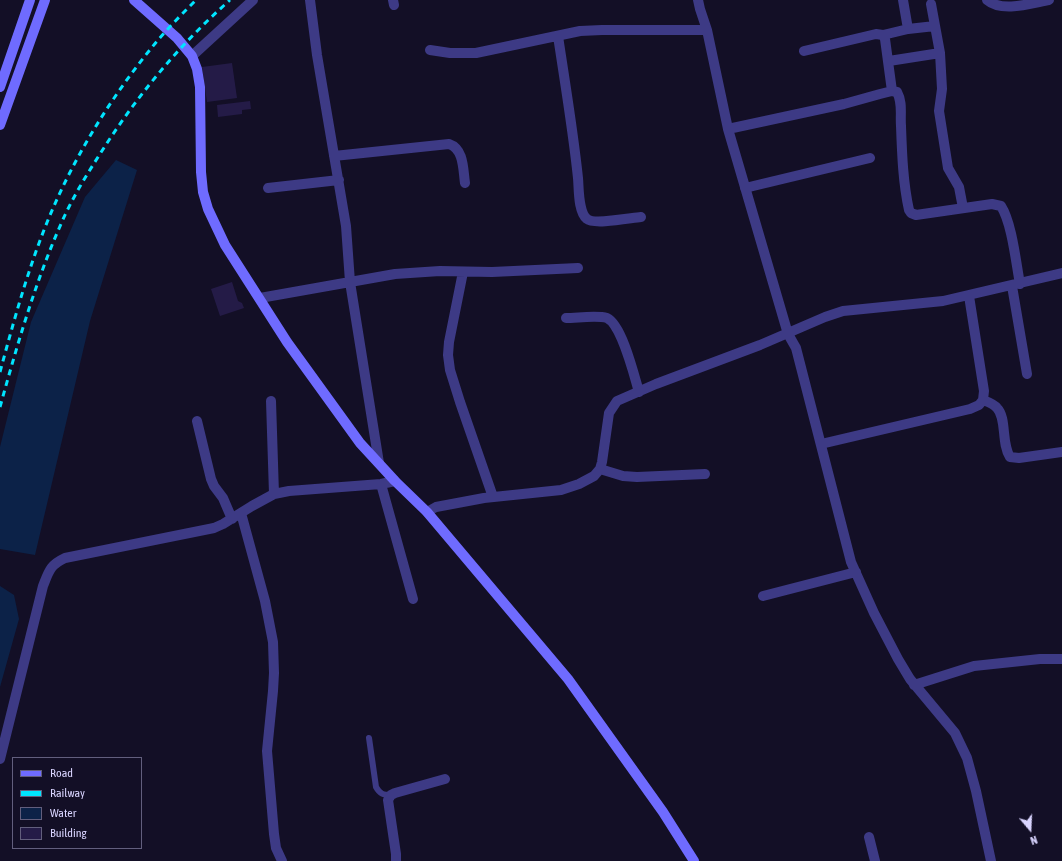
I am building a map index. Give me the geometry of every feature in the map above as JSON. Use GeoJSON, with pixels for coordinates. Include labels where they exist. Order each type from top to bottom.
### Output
{"type":"FeatureCollection","features":[{"type":"Feature","properties":{"kind":"street"},"geometry":{"type":"LineString","coordinates":[[0,87],[30,0]]}},
{"type":"Feature","properties":{"kind":"street"},"geometry":{"type":"LineString","coordinates":[[0,125],[45,0]]}},
{"type":"Feature","properties":{"kind":"street"},"geometry":{"type":"LineString","coordinates":[[136,0],[176,38],[192,56],[197,69],[200,87],[201,172],[204,198],[217,231],[287,342],[356,437],[395,481],[427,512],[568,679],[663,812],[694,861]]}},
{"type":"Feature","properties":{"kind":"street"},"geometry":{"type":"LineString","coordinates":[[192,56],[253,0]]}},
{"type":"Feature","properties":{"kind":"street"},"geometry":{"type":"LineString","coordinates":[[310,0],[317,55],[346,226],[350,282],[379,463]]}},
{"type":"Feature","properties":{"kind":"street"},"geometry":{"type":"LineString","coordinates":[[698,0],[707,30],[728,129],[788,334],[796,348],[851,562],[874,613],[898,659],[914,685],[954,733],[967,758],[976,791],[991,861]]}},
{"type":"Feature","properties":{"kind":"street"},"geometry":{"type":"LineString","coordinates":[[903,0],[908,29]]}},
{"type":"Feature","properties":{"kind":"street"},"geometry":{"type":"LineString","coordinates":[[987,0],[997,5],[1007,7],[1049,0]]}},
{"type":"Feature","properties":{"kind":"street"},"geometry":{"type":"LineString","coordinates":[[932,4],[940,53],[942,89],[939,105],[940,118],[948,168],[959,187],[963,208]]}},
{"type":"Feature","properties":{"kind":"street"},"geometry":{"type":"LineString","coordinates":[[804,51],[876,34],[882,35],[908,29],[935,26]]}},
{"type":"Feature","properties":{"kind":"street"},"geometry":{"type":"LineString","coordinates":[[430,50],[450,53],[476,53],[580,31],[707,30]]}},
{"type":"Feature","properties":{"kind":"street"},"geometry":{"type":"LineString","coordinates":[[882,35],[885,38],[892,91]]}},
{"type":"Feature","properties":{"kind":"street"},"geometry":{"type":"LineString","coordinates":[[558,36],[575,151],[580,206],[584,216],[588,220],[596,222],[641,217]]}},
{"type":"Feature","properties":{"kind":"street"},"geometry":{"type":"LineString","coordinates":[[889,61],[940,53]]}},
{"type":"Feature","properties":{"kind":"street"},"geometry":{"type":"LineString","coordinates":[[728,129],[844,104],[892,91],[897,92],[900,99],[903,165],[909,210],[911,213],[916,215],[992,204],[1001,206],[1009,226],[1027,374]]}},
{"type":"Feature","properties":{"kind":"street"},"geometry":{"type":"LineString","coordinates":[[334,156],[450,144],[459,150],[465,183]]}},
{"type":"Feature","properties":{"kind":"street"},"geometry":{"type":"LineString","coordinates":[[745,188],[870,158]]}},
{"type":"Feature","properties":{"kind":"street"},"geometry":{"type":"LineString","coordinates":[[268,188],[338,180]]}},
{"type":"Feature","properties":{"kind":"street"},"geometry":{"type":"LineString","coordinates":[[260,298],[395,274],[440,270],[492,272],[578,268]]}},
{"type":"Feature","properties":{"kind":"street"},"geometry":{"type":"LineString","coordinates":[[463,272],[449,342],[448,355],[450,370],[493,497]]}},
{"type":"Feature","properties":{"kind":"street"},"geometry":{"type":"LineString","coordinates":[[427,512],[436,507],[493,497],[561,490],[580,484],[594,476],[600,469],[609,413],[617,401],[788,334],[825,317],[843,311],[943,301],[1062,273]]}},
{"type":"Feature","properties":{"kind":"street"},"geometry":{"type":"LineString","coordinates":[[821,444],[970,410],[979,405],[983,400],[984,391],[969,296]]}},
{"type":"Feature","properties":{"kind":"street"},"geometry":{"type":"LineString","coordinates":[[566,318],[607,318],[614,323],[620,334],[639,392]]}},
{"type":"Feature","properties":{"kind":"street"},"geometry":{"type":"LineString","coordinates":[[983,400],[996,407],[1000,413],[1005,443],[1010,456],[1019,458],[1062,452]]}},
{"type":"Feature","properties":{"kind":"street"},"geometry":{"type":"LineString","coordinates":[[271,401],[274,494]]}},
{"type":"Feature","properties":{"kind":"street"},"geometry":{"type":"LineString","coordinates":[[197,421],[211,479],[214,486],[223,498],[232,519]]}},
{"type":"Feature","properties":{"kind":"street"},"geometry":{"type":"LineString","coordinates":[[600,469],[623,476],[637,477],[705,474]]}},
{"type":"Feature","properties":{"kind":"street"},"geometry":{"type":"LineString","coordinates":[[0,759],[43,586],[49,570],[55,562],[65,558],[205,531],[223,524],[274,494],[381,484],[395,481]]}},
{"type":"Feature","properties":{"kind":"street"},"geometry":{"type":"LineString","coordinates":[[381,484],[413,599]]}},
{"type":"Feature","properties":{"kind":"street"},"geometry":{"type":"LineString","coordinates":[[241,513],[265,601],[273,642],[273,691],[267,751],[274,834],[276,848],[282,861]]}},
{"type":"Feature","properties":{"kind":"street"},"geometry":{"type":"LineString","coordinates":[[763,596],[856,572]]}},
{"type":"Feature","properties":{"kind":"street"},"geometry":{"type":"LineString","coordinates":[[914,685],[974,666],[1040,659],[1062,659]]}},
{"type":"Feature","properties":{"kind":"street"},"geometry":{"type":"LineString","coordinates":[[396,861],[388,800],[391,795],[445,779]]}},
{"type":"Feature","properties":{"kind":"street"},"geometry":{"type":"LineString","coordinates":[[869,836],[875,861]]}},
{"type":"Feature","properties":{"kind":"lane"},"geometry":{"type":"LineString","coordinates":[[369,738],[376,787],[383,795],[391,795]]}},
{"type":"Feature","properties":{"kind":"water"},"geometry":{"type":"Polygon","coordinates":[[[116,160],[137,170],[90,321],[35,555],[0,549],[0,447],[31,322],[85,197],[116,160]]]}},
{"type":"Feature","properties":{"kind":"water"},"geometry":{"type":"Polygon","coordinates":[[[0,586],[14,595],[19,619],[0,687],[0,586]]]}},
{"type":"Feature","properties":{"kind":"building"},"geometry":{"type":"Polygon","coordinates":[[[232,63],[237,98],[207,102],[202,67],[232,63]]]}},
{"type":"Feature","properties":{"kind":"building"},"geometry":{"type":"Polygon","coordinates":[[[250,101],[251,109],[242,110],[242,114],[218,117],[217,105],[250,101]]]}},
{"type":"Feature","properties":{"kind":"building"},"geometry":{"type":"Polygon","coordinates":[[[232,282],[238,301],[242,303],[244,308],[220,316],[211,289],[232,282]]]}},
{"type":"Feature","properties":{"kind":"railway"},"geometry":{"type":"LineString","coordinates":[[0,372],[20,300],[37,247],[55,204],[80,154],[108,107],[141,61],[196,0]]}},
{"type":"Feature","properties":{"kind":"railway"},"geometry":{"type":"LineString","coordinates":[[0,407],[37,285],[55,238],[77,192],[90,169],[128,112],[159,72],[193,35],[230,0]]}}]}
